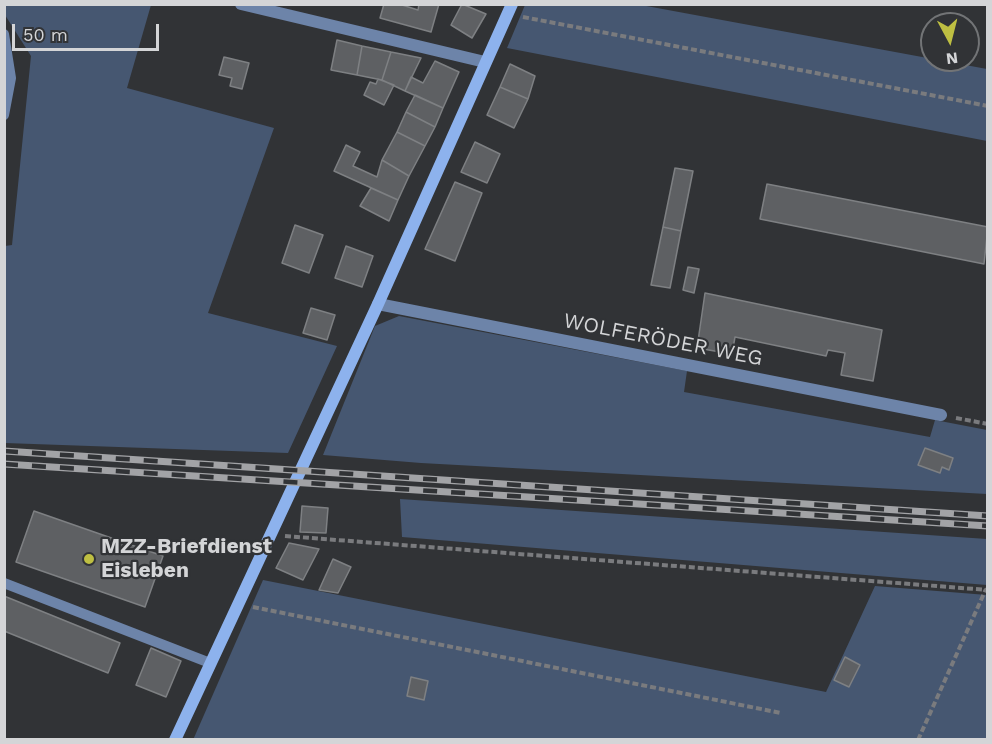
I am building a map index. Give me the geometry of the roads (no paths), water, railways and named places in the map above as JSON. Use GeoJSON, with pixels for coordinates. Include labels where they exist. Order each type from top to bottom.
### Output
{"type":"FeatureCollection","features":[{"type":"Feature","properties":{"kind":"main road"},"geometry":{"type":"LineString","coordinates":[[175,740],[378,304],[510,9]]}},
{"type":"Feature","properties":{"kind":"street"},"geometry":{"type":"LineString","coordinates":[[241,4],[485,62]]}},
{"type":"Feature","properties":{"kind":"street","name":"WOLFERÖDER WEG"},"geometry":{"type":"LineString","coordinates":[[378,304],[941,415]]}},
{"type":"Feature","properties":{"kind":"lane"},"geometry":{"type":"LineString","coordinates":[[4,34],[11,78],[4,115]]}},
{"type":"Feature","properties":{"kind":"lane"},"geometry":{"type":"LineString","coordinates":[[4,583],[210,663]]}},
{"type":"Feature","properties":{"kind":"railway"},"geometry":{"type":"LineString","coordinates":[[4,451],[988,516]]}},
{"type":"Feature","properties":{"kind":"railway"},"geometry":{"type":"LineString","coordinates":[[4,464],[988,526]]}},
{"type":"Feature","properties":{"kind":"place","name":"MZZ-Briefdienst Eisleben"},"geometry":{"type":"Point","coordinates":[89,559]}}]}
